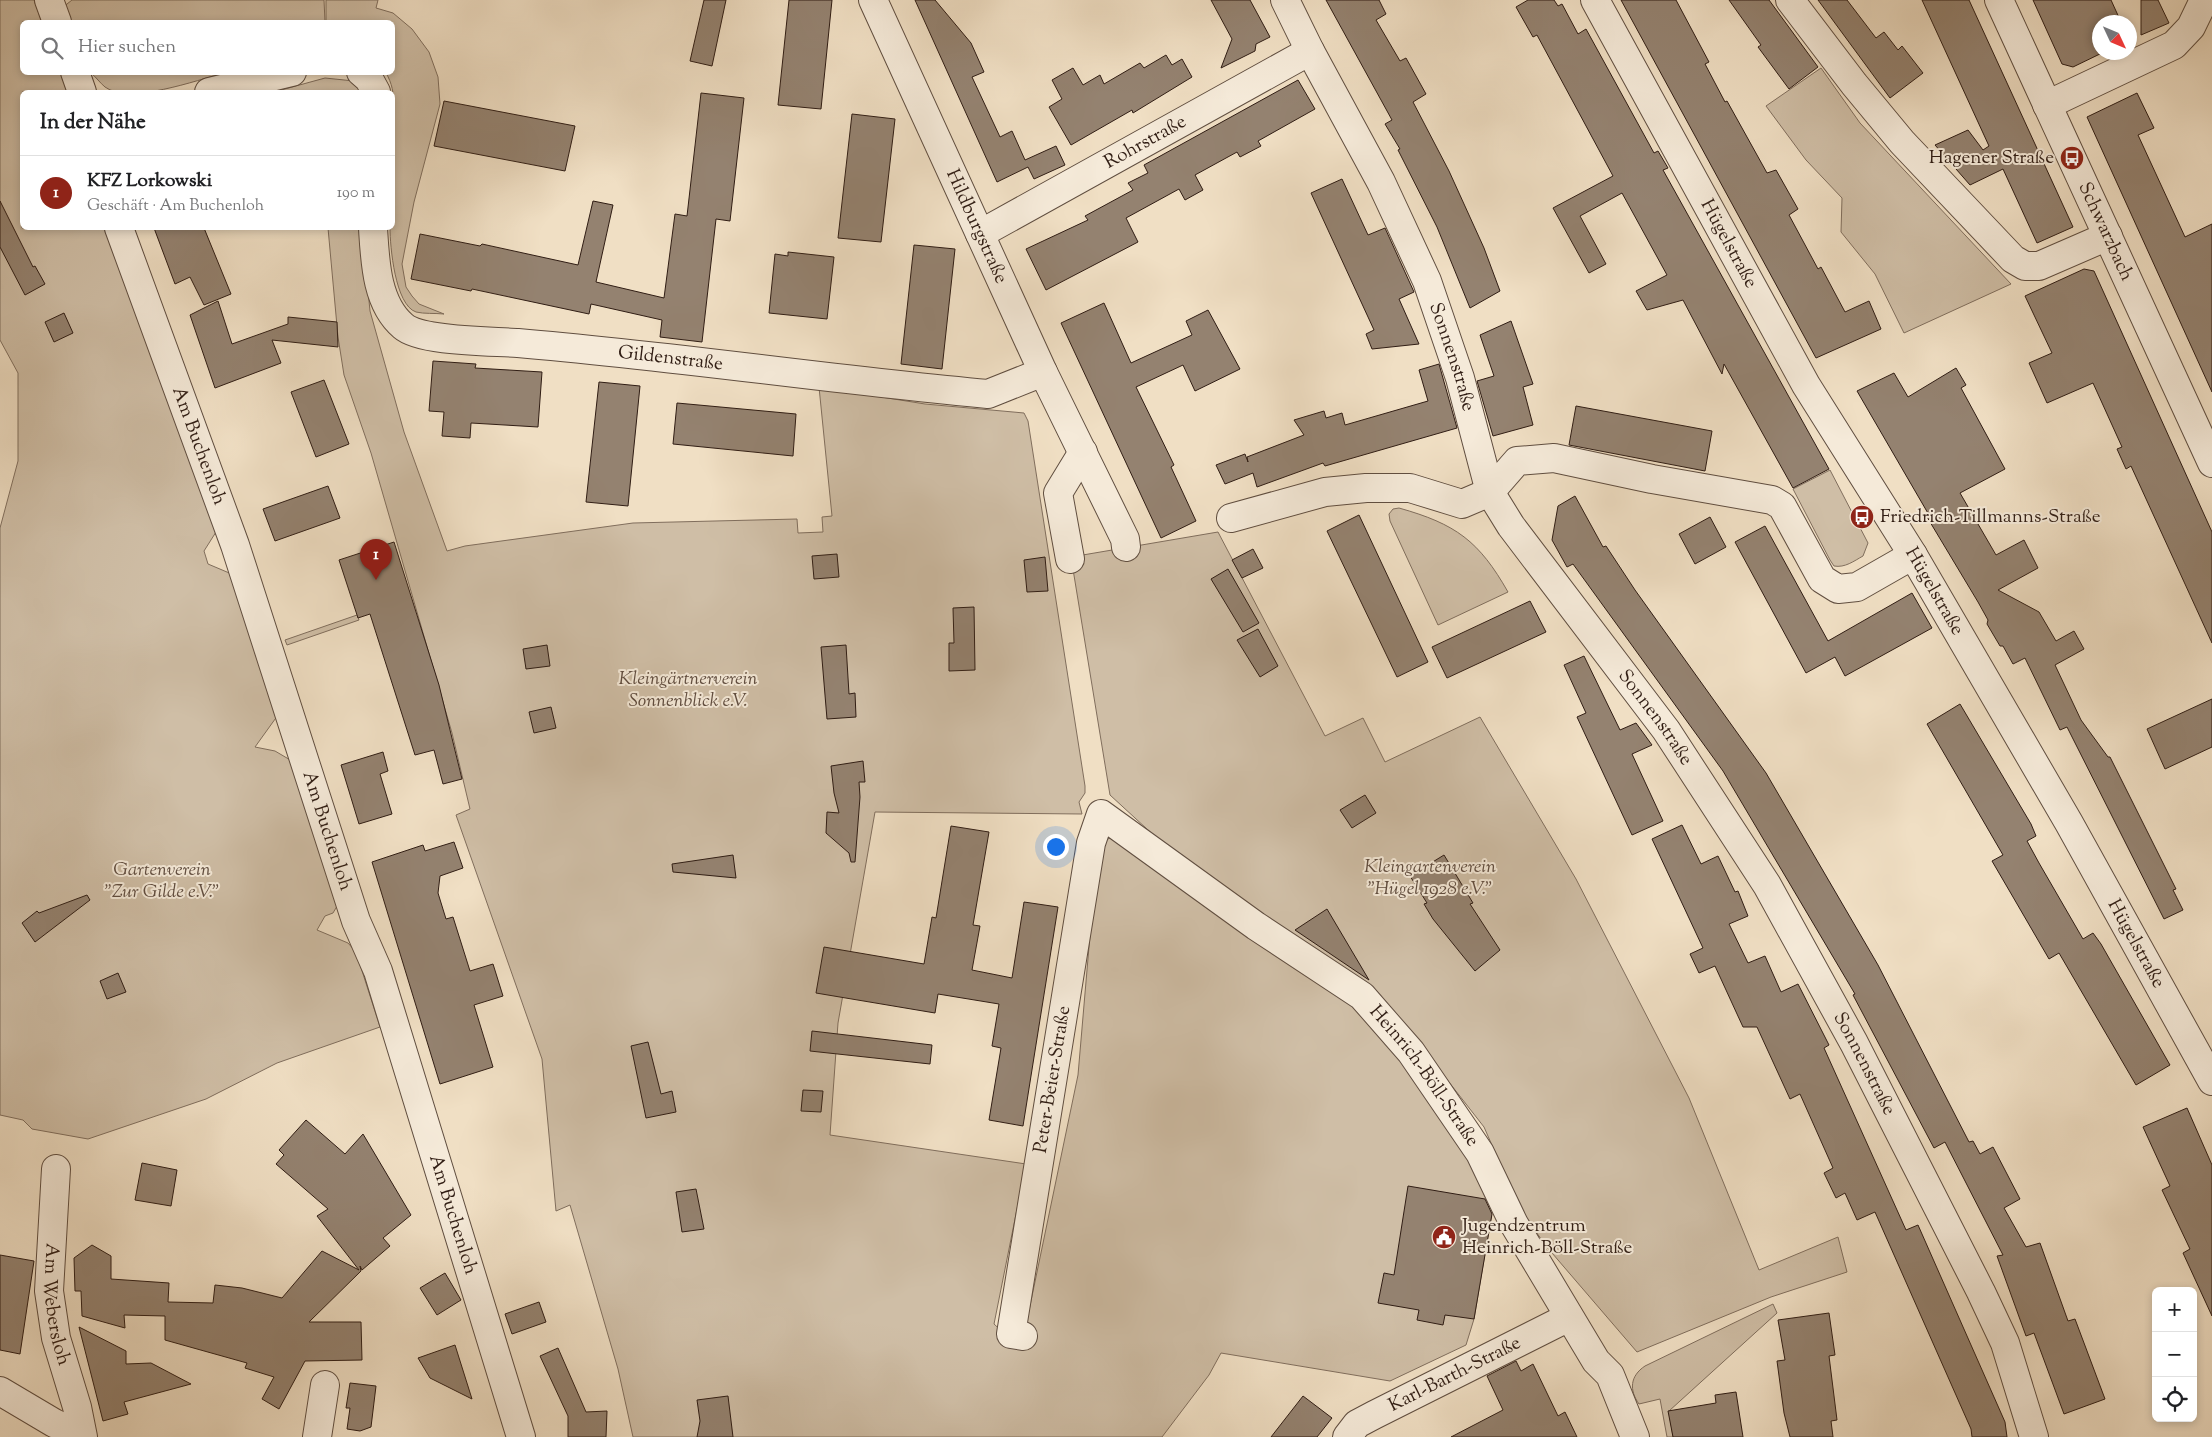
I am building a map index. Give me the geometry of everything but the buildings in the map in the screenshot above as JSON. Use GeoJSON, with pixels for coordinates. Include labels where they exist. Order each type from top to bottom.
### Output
{"type":"FeatureCollection","features":[{"type":"Feature","properties":{"kind":"street"},"geometry":{"type":"LineString","coordinates":[[49,0],[56,20]]}},
{"type":"Feature","properties":{"kind":"street","name":"Hildburgstraße"},"geometry":{"type":"LineString","coordinates":[[873,0],[1042,372],[1125,539],[1126,547]]}},
{"type":"Feature","properties":{"kind":"street","name":"Sonnenstraße"},"geometry":{"type":"LineString","coordinates":[[1285,0],[1310,51],[1381,182],[1427,282],[1460,378],[1490,492],[1511,526],[1666,730],[1767,885],[1854,1043],[1981,1292],[2005,1343],[2034,1437]]}},
{"type":"Feature","properties":{"kind":"street","name":"Hügelstraße"},"geometry":{"type":"LineString","coordinates":[[1595,0],[1806,385],[1913,555],[2069,823],[2212,1081]]}},
{"type":"Feature","properties":{"kind":"street"},"geometry":{"type":"LineString","coordinates":[[1790,0],[1854,84],[1902,142],[2014,259],[2024,266],[2039,266],[2108,236]]}},
{"type":"Feature","properties":{"kind":"street","name":"Schwarzbach"},"geometry":{"type":"LineString","coordinates":[[1999,0],[2212,463]]}},
{"type":"Feature","properties":{"kind":"street"},"geometry":{"type":"LineString","coordinates":[[2047,104],[2174,45],[2192,27],[2204,0]]}},
{"type":"Feature","properties":{"kind":"street","name":"Rohrstraße"},"geometry":{"type":"LineString","coordinates":[[980,234],[1310,51]]}},
{"type":"Feature","properties":{"kind":"street"},"geometry":{"type":"LineString","coordinates":[[76,75],[81,90]]}},
{"type":"Feature","properties":{"kind":"street"},"geometry":{"type":"LineString","coordinates":[[217,90],[280,75]]}},
{"type":"Feature","properties":{"kind":"street"},"geometry":{"type":"LineString","coordinates":[[364,75],[375,90]]}},
{"type":"Feature","properties":{"kind":"street","name":"Am Buchenloh"},"geometry":{"type":"LineString","coordinates":[[120,230],[236,545],[356,921],[378,971],[521,1437]]}},
{"type":"Feature","properties":{"kind":"street","name":"Gildenstraße"},"geometry":{"type":"LineString","coordinates":[[374,230],[374,259],[382,290],[391,313],[404,327],[427,336],[566,348],[988,394],[1042,372]]}},
{"type":"Feature","properties":{"kind":"street"},"geometry":{"type":"LineString","coordinates":[[1070,559],[1058,492],[1083,452]]}},
{"type":"Feature","properties":{"kind":"street"},"geometry":{"type":"LineString","coordinates":[[1231,518],[1325,492],[1366,488],[1410,488],[1462,504],[1490,492],[1517,461],[1554,458],[1652,479],[1772,500],[1782,506],[1822,580],[1838,589],[1857,587],[1913,555]]}},
{"type":"Feature","properties":{"kind":"street","name":"Heinrich-Böll-Straße"},"geometry":{"type":"LineString","coordinates":[[1101,814],[1256,926],[1362,996],[1411,1052],[1480,1153],[1514,1224],[1568,1317],[1596,1361],[1610,1376],[1635,1437]]}},
{"type":"Feature","properties":{"kind":"street","name":"Peter-Beier-Straße"},"geometry":{"type":"LineString","coordinates":[[1023,1336],[1011,1334],[1091,843],[1101,814]]}},
{"type":"Feature","properties":{"kind":"street","name":"Am Webersloh"},"geometry":{"type":"LineString","coordinates":[[56,1170],[49,1291],[56,1338],[78,1407],[83,1436]]}},
{"type":"Feature","properties":{"kind":"street","name":"Karl-Barth-Straße"},"geometry":{"type":"LineString","coordinates":[[1347,1437],[1357,1424],[1568,1317]]}},
{"type":"Feature","properties":{"kind":"street"},"geometry":{"type":"LineString","coordinates":[[317,1437],[325,1385]]}},
{"type":"Feature","properties":{"kind":"street","name":"Am Webersloh"},"geometry":{"type":"LineString","coordinates":[[0,1391],[54,1423],[83,1436]]}},
{"type":"Feature","properties":{"kind":"green space","name":"Gartenverein \"Zur Gilde e.V.\""},"geometry":{"type":"Polygon","coordinates":[[[0,0],[34,0],[41,20],[20,20],[20,75],[62,75],[68,90],[20,90],[20,230],[107,230],[216,532],[204,551],[208,564],[234,575],[278,715],[255,747],[275,751],[292,761],[340,901],[333,913],[325,916],[317,930],[348,943],[356,952],[380,1027],[277,1063],[206,1099],[88,1139],[32,1129],[23,1120],[0,1115],[0,528],[18,461],[18,373],[0,340],[0,0]]]}},
{"type":"Feature","properties":{"kind":"green space"},"geometry":{"type":"Polygon","coordinates":[[[72,0],[324,0],[325,20],[68,20],[62,8],[72,0]]]}},
{"type":"Feature","properties":{"kind":"green space"},"geometry":{"type":"Polygon","coordinates":[[[326,0],[378,0],[376,8],[393,13],[412,29],[429,52],[438,77],[440,104],[414,202],[402,264],[406,287],[412,296],[419,304],[444,314],[419,313],[409,307],[403,298],[395,274],[390,230],[395,230],[395,90],[392,90],[387,75],[395,75],[395,20],[326,20],[326,0]]]}},
{"type":"Feature","properties":{"kind":"green space"},"geometry":{"type":"Polygon","coordinates":[[[1821,68],[1860,123],[2011,284],[1904,333],[1875,274],[1841,232],[1842,198],[1806,160],[1766,106],[1821,68]]]}},
{"type":"Feature","properties":{"kind":"green space"},"geometry":{"type":"Polygon","coordinates":[[[93,75],[217,75],[157,90],[112,90],[105,87],[93,75]]]}},
{"type":"Feature","properties":{"kind":"green space"},"geometry":{"type":"Polygon","coordinates":[[[325,78],[354,81],[362,90],[281,90],[325,78]]]}},
{"type":"Feature","properties":{"kind":"green space","name":"Kleingärtnerverein Sonnenblick e.V."},"geometry":{"type":"Polygon","coordinates":[[[328,230],[362,230],[370,311],[404,432],[447,551],[465,546],[633,523],[797,519],[798,533],[823,532],[822,517],[832,516],[819,387],[925,404],[1024,413],[1028,421],[1085,786],[1085,793],[1079,802],[1082,814],[875,812],[838,1023],[830,1135],[1026,1164],[994,1324],[1021,1349],[1078,1075],[1098,842],[1117,836],[1347,995],[1416,1073],[1494,1200],[1474,1319],[1466,1345],[1390,1381],[1221,1353],[1209,1375],[1162,1437],[633,1437],[618,1369],[570,1205],[556,1211],[542,1059],[456,815],[470,809],[452,733],[371,453],[344,375],[338,337],[328,230]]]}},
{"type":"Feature","properties":{"kind":"green space"},"geometry":{"type":"Polygon","coordinates":[[[1830,470],[1868,543],[1863,556],[1842,566],[1834,566],[1830,560],[1793,489],[1830,470]]]}},
{"type":"Feature","properties":{"kind":"green space"},"geometry":{"type":"Polygon","coordinates":[[[1399,508],[1436,521],[1464,537],[1487,560],[1508,592],[1438,625],[1390,521],[1389,514],[1393,509],[1399,508]]]}},
{"type":"Feature","properties":{"kind":"green space","name":"Kleingartenverein \"Hügel 1928 e.V.\""},"geometry":{"type":"Polygon","coordinates":[[[1218,532],[1325,736],[1363,718],[1385,762],[1480,717],[1576,879],[1689,1098],[1759,1270],[1838,1237],[1847,1272],[1771,1297],[1637,1352],[1546,1246],[1520,1209],[1484,1127],[1423,1049],[1260,913],[1160,841],[1110,795],[1071,557],[1218,532]]]}},
{"type":"Feature","properties":{"kind":"green space"},"geometry":{"type":"Polygon","coordinates":[[[357,615],[359,620],[287,645],[285,640],[357,615]]]}},
{"type":"Feature","properties":{"kind":"green space"},"geometry":{"type":"Polygon","coordinates":[[[1773,1304],[1777,1313],[1669,1411],[1673,1437],[1667,1437],[1660,1399],[1639,1404],[1636,1399],[1633,1384],[1636,1374],[1645,1366],[1773,1304]]]}},
{"type":"Feature","properties":{"kind":"place","name":"Hagener Straße"},"geometry":{"type":"Point","coordinates":[2072,158]}},
{"type":"Feature","properties":{"kind":"place","name":"Friedrich-Tillmanns-Straße"},"geometry":{"type":"Point","coordinates":[1862,517]}},
{"type":"Feature","properties":{"kind":"place","name":"KFZ Lorkowski"},"geometry":{"type":"Point","coordinates":[376,580]}},
{"type":"Feature","properties":{"kind":"place","name":"Jugendzentrum Heinrich-Böll-Straße"},"geometry":{"type":"Point","coordinates":[1444,1237]}}]}
